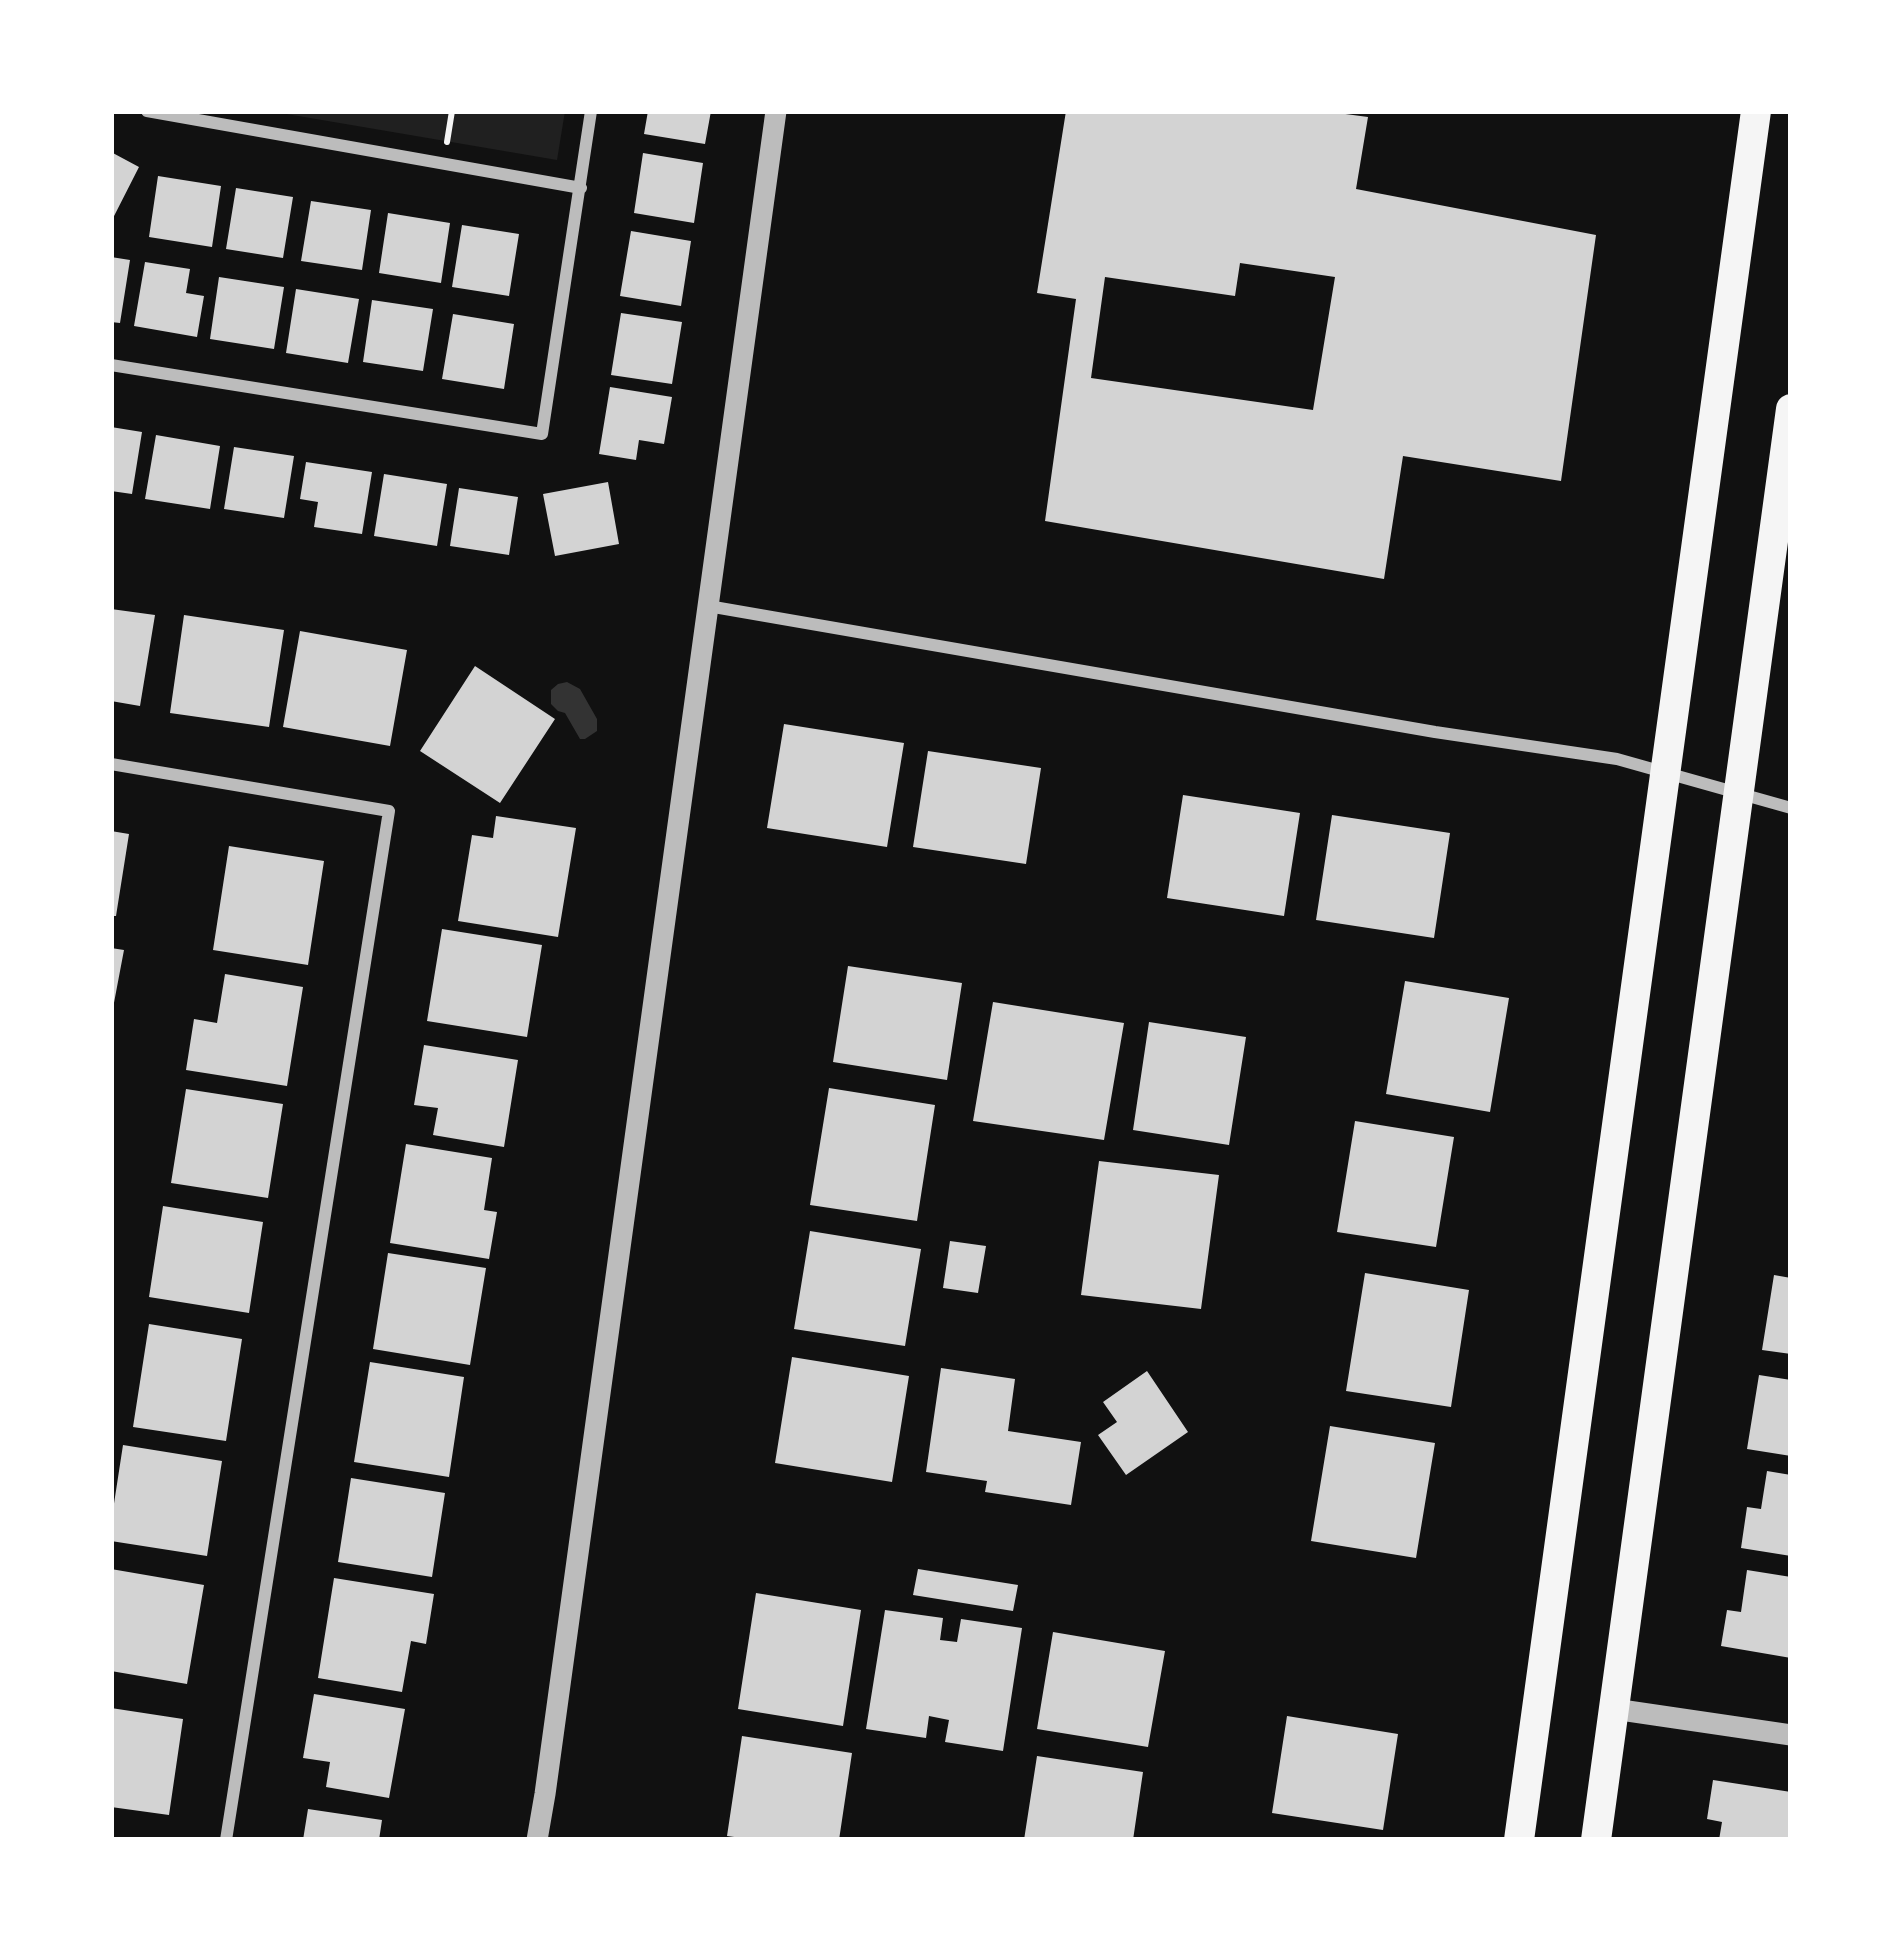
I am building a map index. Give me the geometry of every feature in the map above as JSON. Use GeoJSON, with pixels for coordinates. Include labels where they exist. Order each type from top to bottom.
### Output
{"type":"FeatureCollection","features":[{"type":"Feature","properties":{"kind":"main road"},"geometry":{"type":"LineString","coordinates":[[1519,1840],[1756,111]]}},
{"type":"Feature","properties":{"kind":"main road"},"geometry":{"type":"LineString","coordinates":[[1596,1840],[1791,409]]}},
{"type":"Feature","properties":{"kind":"street"},"geometry":{"type":"LineString","coordinates":[[147,111],[581,188]]}},
{"type":"Feature","properties":{"kind":"street"},"geometry":{"type":"LineString","coordinates":[[111,365],[542,434],[591,111]]}},
{"type":"Feature","properties":{"kind":"street"},"geometry":{"type":"LineString","coordinates":[[537,1840],[776,111]]}},
{"type":"Feature","properties":{"kind":"street"},"geometry":{"type":"LineString","coordinates":[[708,606],[1617,759],[1791,808]]}},
{"type":"Feature","properties":{"kind":"street"},"geometry":{"type":"LineString","coordinates":[[111,764],[389,811],[226,1840]]}},
{"type":"Feature","properties":{"kind":"street"},"geometry":{"type":"LineString","coordinates":[[1614,1709],[1791,1735]]}},
{"type":"Feature","properties":{"kind":"path"},"geometry":{"type":"LineString","coordinates":[[444,164],[452,111]]}},
{"type":"Feature","properties":{"kind":"shaded area"},"geometry":{"type":"Polygon","coordinates":[[[269,111],[565,111],[557,160],[269,111]]]}},
{"type":"Feature","properties":{"kind":"shaded area"},"geometry":{"type":"Polygon","coordinates":[[[567,682],[580,689],[597,719],[597,731],[585,739],[580,739],[565,713],[551,704],[551,690],[567,682]]]}},
{"type":"Feature","properties":{"kind":"building"},"geometry":{"type":"Polygon","coordinates":[[[648,111],[711,111],[705,144],[644,134],[648,111]]]}},
{"type":"Feature","properties":{"kind":"building"},"geometry":{"type":"Polygon","coordinates":[[[1066,111],[1323,111],[1368,117],[1356,189],[1596,235],[1561,481],[1403,456],[1384,579],[1045,521],[1076,299],[1037,293],[1066,111]],[[1240,263],[1235,296],[1105,277],[1091,378],[1313,410],[1335,277],[1240,263]]]}},
{"type":"Feature","properties":{"kind":"building"},"geometry":{"type":"Polygon","coordinates":[[[111,152],[139,167],[111,222],[111,152]]]}},
{"type":"Feature","properties":{"kind":"building"},"geometry":{"type":"Polygon","coordinates":[[[643,153],[703,163],[694,223],[634,213],[643,153]]]}},
{"type":"Feature","properties":{"kind":"building"},"geometry":{"type":"Polygon","coordinates":[[[158,176],[221,186],[212,247],[149,237],[158,176]]]}},
{"type":"Feature","properties":{"kind":"building"},"geometry":{"type":"Polygon","coordinates":[[[236,188],[293,197],[283,258],[226,249],[236,188]]]}},
{"type":"Feature","properties":{"kind":"building"},"geometry":{"type":"Polygon","coordinates":[[[311,201],[371,210],[362,270],[301,261],[311,201]]]}},
{"type":"Feature","properties":{"kind":"building"},"geometry":{"type":"Polygon","coordinates":[[[388,213],[450,223],[441,283],[379,273],[388,213]]]}},
{"type":"Feature","properties":{"kind":"building"},"geometry":{"type":"Polygon","coordinates":[[[462,225],[519,234],[509,296],[452,287],[462,225]]]}},
{"type":"Feature","properties":{"kind":"building"},"geometry":{"type":"Polygon","coordinates":[[[631,231],[691,241],[681,306],[620,296],[631,231]]]}},
{"type":"Feature","properties":{"kind":"building"},"geometry":{"type":"Polygon","coordinates":[[[111,257],[130,260],[120,323],[111,322],[111,257]]]}},
{"type":"Feature","properties":{"kind":"building"},"geometry":{"type":"Polygon","coordinates":[[[145,262],[190,269],[186,293],[204,296],[197,337],[134,326],[145,262]]]}},
{"type":"Feature","properties":{"kind":"building"},"geometry":{"type":"Polygon","coordinates":[[[219,277],[284,287],[274,349],[210,339],[219,277]]]}},
{"type":"Feature","properties":{"kind":"building"},"geometry":{"type":"Polygon","coordinates":[[[296,289],[359,299],[348,363],[286,353],[296,289]]]}},
{"type":"Feature","properties":{"kind":"building"},"geometry":{"type":"Polygon","coordinates":[[[372,300],[433,309],[423,371],[363,362],[372,300]]]}},
{"type":"Feature","properties":{"kind":"building"},"geometry":{"type":"Polygon","coordinates":[[[621,313],[682,322],[672,384],[611,375],[621,313]]]}},
{"type":"Feature","properties":{"kind":"building"},"geometry":{"type":"Polygon","coordinates":[[[453,314],[514,324],[504,389],[442,379],[453,314]]]}},
{"type":"Feature","properties":{"kind":"building"},"geometry":{"type":"Polygon","coordinates":[[[610,387],[672,397],[664,444],[639,440],[636,460],[599,454],[610,387]]]}},
{"type":"Feature","properties":{"kind":"building"},"geometry":{"type":"Polygon","coordinates":[[[111,427],[142,432],[132,494],[111,491],[111,427]]]}},
{"type":"Feature","properties":{"kind":"building"},"geometry":{"type":"Polygon","coordinates":[[[156,435],[220,446],[210,509],[145,499],[156,435]]]}},
{"type":"Feature","properties":{"kind":"building"},"geometry":{"type":"Polygon","coordinates":[[[234,447],[294,456],[284,518],[224,509],[234,447]]]}},
{"type":"Feature","properties":{"kind":"building"},"geometry":{"type":"Polygon","coordinates":[[[306,462],[372,472],[362,534],[314,527],[318,502],[300,499],[306,462]]]}},
{"type":"Feature","properties":{"kind":"building"},"geometry":{"type":"Polygon","coordinates":[[[384,474],[447,484],[437,546],[374,536],[384,474]]]}},
{"type":"Feature","properties":{"kind":"building"},"geometry":{"type":"Polygon","coordinates":[[[608,482],[619,544],[555,556],[543,494],[608,482]]]}},
{"type":"Feature","properties":{"kind":"building"},"geometry":{"type":"Polygon","coordinates":[[[459,488],[518,497],[509,555],[450,546],[459,488]]]}},
{"type":"Feature","properties":{"kind":"building"},"geometry":{"type":"Polygon","coordinates":[[[111,609],[155,615],[140,706],[111,701],[111,609]]]}},
{"type":"Feature","properties":{"kind":"building"},"geometry":{"type":"Polygon","coordinates":[[[184,615],[284,630],[269,727],[170,713],[184,615]]]}},
{"type":"Feature","properties":{"kind":"building"},"geometry":{"type":"Polygon","coordinates":[[[300,631],[407,650],[390,746],[283,727],[300,631]]]}},
{"type":"Feature","properties":{"kind":"building"},"geometry":{"type":"Polygon","coordinates":[[[475,666],[555,719],[500,803],[420,751],[475,666]]]}},
{"type":"Feature","properties":{"kind":"building"},"geometry":{"type":"Polygon","coordinates":[[[784,724],[904,743],[887,847],[767,828],[784,724]]]}},
{"type":"Feature","properties":{"kind":"building"},"geometry":{"type":"Polygon","coordinates":[[[928,751],[1041,768],[1026,864],[913,847],[928,751]]]}},
{"type":"Feature","properties":{"kind":"building"},"geometry":{"type":"Polygon","coordinates":[[[1183,795],[1300,813],[1284,916],[1167,898],[1183,795]]]}},
{"type":"Feature","properties":{"kind":"building"},"geometry":{"type":"Polygon","coordinates":[[[1332,815],[1450,833],[1434,938],[1316,920],[1332,815]]]}},
{"type":"Feature","properties":{"kind":"building"},"geometry":{"type":"Polygon","coordinates":[[[496,816],[576,828],[558,937],[458,921],[472,835],[493,838],[496,816]]]}},
{"type":"Feature","properties":{"kind":"building"},"geometry":{"type":"Polygon","coordinates":[[[111,831],[129,834],[116,916],[111,916],[111,831]]]}},
{"type":"Feature","properties":{"kind":"building"},"geometry":{"type":"Polygon","coordinates":[[[229,846],[324,861],[308,965],[213,950],[229,846]]]}},
{"type":"Feature","properties":{"kind":"building"},"geometry":{"type":"Polygon","coordinates":[[[442,929],[542,945],[527,1037],[427,1021],[442,929]]]}},
{"type":"Feature","properties":{"kind":"building"},"geometry":{"type":"Polygon","coordinates":[[[111,948],[124,950],[113,1008],[111,1008],[111,948]]]}},
{"type":"Feature","properties":{"kind":"building"},"geometry":{"type":"Polygon","coordinates":[[[848,966],[962,983],[947,1080],[833,1062],[848,966]]]}},
{"type":"Feature","properties":{"kind":"building"},"geometry":{"type":"Polygon","coordinates":[[[225,974],[303,987],[287,1086],[186,1070],[194,1019],[217,1023],[225,974]]]}},
{"type":"Feature","properties":{"kind":"building"},"geometry":{"type":"Polygon","coordinates":[[[1405,981],[1509,998],[1490,1112],[1386,1094],[1405,981]]]}},
{"type":"Feature","properties":{"kind":"building"},"geometry":{"type":"Polygon","coordinates":[[[993,1002],[1124,1023],[1104,1140],[973,1121],[993,1002]]]}},
{"type":"Feature","properties":{"kind":"building"},"geometry":{"type":"Polygon","coordinates":[[[1149,1022],[1246,1037],[1229,1145],[1133,1130],[1149,1022]]]}},
{"type":"Feature","properties":{"kind":"building"},"geometry":{"type":"Polygon","coordinates":[[[424,1045],[518,1060],[504,1147],[433,1135],[438,1108],[414,1105],[424,1045]]]}},
{"type":"Feature","properties":{"kind":"building"},"geometry":{"type":"Polygon","coordinates":[[[829,1088],[935,1105],[917,1221],[810,1205],[829,1088]]]}},
{"type":"Feature","properties":{"kind":"building"},"geometry":{"type":"Polygon","coordinates":[[[186,1089],[283,1104],[268,1198],[171,1183],[186,1089]]]}},
{"type":"Feature","properties":{"kind":"building"},"geometry":{"type":"Polygon","coordinates":[[[1355,1121],[1454,1137],[1436,1247],[1337,1232],[1355,1121]]]}},
{"type":"Feature","properties":{"kind":"building"},"geometry":{"type":"Polygon","coordinates":[[[406,1144],[492,1158],[484,1210],[497,1212],[489,1259],[390,1243],[406,1144]]]}},
{"type":"Feature","properties":{"kind":"building"},"geometry":{"type":"Polygon","coordinates":[[[1099,1161],[1219,1175],[1201,1309],[1081,1295],[1099,1161]]]}},
{"type":"Feature","properties":{"kind":"building"},"geometry":{"type":"Polygon","coordinates":[[[163,1206],[263,1222],[249,1313],[149,1297],[163,1206]]]}},
{"type":"Feature","properties":{"kind":"building"},"geometry":{"type":"Polygon","coordinates":[[[810,1231],[921,1249],[905,1346],[794,1329],[810,1231]]]}},
{"type":"Feature","properties":{"kind":"building"},"geometry":{"type":"Polygon","coordinates":[[[950,1241],[986,1246],[978,1293],[943,1288],[950,1241]]]}},
{"type":"Feature","properties":{"kind":"building"},"geometry":{"type":"Polygon","coordinates":[[[388,1253],[486,1268],[470,1365],[373,1349],[388,1253]]]}},
{"type":"Feature","properties":{"kind":"building"},"geometry":{"type":"Polygon","coordinates":[[[1365,1273],[1469,1290],[1451,1407],[1346,1391],[1365,1273]]]}},
{"type":"Feature","properties":{"kind":"building"},"geometry":{"type":"Polygon","coordinates":[[[1774,1275],[1791,1278],[1791,1354],[1762,1350],[1774,1275]]]}},
{"type":"Feature","properties":{"kind":"building"},"geometry":{"type":"Polygon","coordinates":[[[149,1324],[242,1339],[226,1441],[133,1427],[149,1324]]]}},
{"type":"Feature","properties":{"kind":"building"},"geometry":{"type":"Polygon","coordinates":[[[792,1357],[909,1376],[892,1482],[775,1463],[792,1357]]]}},
{"type":"Feature","properties":{"kind":"building"},"geometry":{"type":"Polygon","coordinates":[[[370,1362],[464,1377],[449,1477],[354,1462],[370,1362]]]}},
{"type":"Feature","properties":{"kind":"building"},"geometry":{"type":"Polygon","coordinates":[[[941,1368],[1015,1379],[1008,1431],[1081,1442],[1071,1505],[985,1492],[987,1481],[926,1472],[941,1368]]]}},
{"type":"Feature","properties":{"kind":"building"},"geometry":{"type":"Polygon","coordinates":[[[1147,1371],[1188,1432],[1126,1475],[1098,1435],[1117,1422],[1103,1402],[1147,1371]]]}},
{"type":"Feature","properties":{"kind":"building"},"geometry":{"type":"Polygon","coordinates":[[[1759,1375],[1791,1380],[1791,1456],[1747,1449],[1759,1375]]]}},
{"type":"Feature","properties":{"kind":"building"},"geometry":{"type":"Polygon","coordinates":[[[1330,1426],[1435,1443],[1416,1558],[1311,1541],[1330,1426]]]}},
{"type":"Feature","properties":{"kind":"building"},"geometry":{"type":"Polygon","coordinates":[[[123,1445],[222,1461],[207,1556],[111,1541],[123,1445]]]}},
{"type":"Feature","properties":{"kind":"building"},"geometry":{"type":"Polygon","coordinates":[[[1767,1471],[1791,1475],[1791,1556],[1741,1548],[1747,1507],[1761,1509],[1767,1471]]]}},
{"type":"Feature","properties":{"kind":"building"},"geometry":{"type":"Polygon","coordinates":[[[351,1478],[445,1493],[432,1577],[338,1562],[351,1478]]]}},
{"type":"Feature","properties":{"kind":"building"},"geometry":{"type":"Polygon","coordinates":[[[111,1569],[204,1585],[187,1684],[111,1671],[111,1569]]]}},
{"type":"Feature","properties":{"kind":"building"},"geometry":{"type":"Polygon","coordinates":[[[918,1569],[1018,1585],[1013,1611],[913,1595],[918,1569]]]}},
{"type":"Feature","properties":{"kind":"building"},"geometry":{"type":"Polygon","coordinates":[[[1747,1570],[1791,1577],[1791,1658],[1721,1646],[1727,1610],[1741,1612],[1747,1570]]]}},
{"type":"Feature","properties":{"kind":"building"},"geometry":{"type":"Polygon","coordinates":[[[334,1578],[434,1594],[426,1644],[411,1641],[402,1692],[318,1678],[334,1578]]]}},
{"type":"Feature","properties":{"kind":"building"},"geometry":{"type":"Polygon","coordinates":[[[756,1593],[861,1610],[843,1726],[738,1709],[756,1593]]]}},
{"type":"Feature","properties":{"kind":"building"},"geometry":{"type":"Polygon","coordinates":[[[885,1610],[943,1618],[940,1640],[957,1642],[961,1619],[1022,1628],[1003,1751],[945,1742],[949,1720],[929,1716],[926,1738],[866,1729],[885,1610]]]}},
{"type":"Feature","properties":{"kind":"building"},"geometry":{"type":"Polygon","coordinates":[[[1053,1632],[1165,1651],[1148,1747],[1037,1729],[1053,1632]]]}},
{"type":"Feature","properties":{"kind":"building"},"geometry":{"type":"Polygon","coordinates":[[[314,1694],[405,1709],[389,1798],[326,1787],[330,1762],[303,1758],[314,1694]]]}},
{"type":"Feature","properties":{"kind":"building"},"geometry":{"type":"Polygon","coordinates":[[[111,1708],[183,1719],[169,1815],[111,1807],[111,1708]]]}},
{"type":"Feature","properties":{"kind":"building"},"geometry":{"type":"Polygon","coordinates":[[[1287,1716],[1398,1734],[1383,1830],[1272,1813],[1287,1716]]]}},
{"type":"Feature","properties":{"kind":"building"},"geometry":{"type":"Polygon","coordinates":[[[742,1736],[852,1753],[839,1840],[727,1836],[742,1736]]]}},
{"type":"Feature","properties":{"kind":"building"},"geometry":{"type":"Polygon","coordinates":[[[1037,1756],[1143,1772],[1133,1840],[1024,1840],[1037,1756]]]}},
{"type":"Feature","properties":{"kind":"building"},"geometry":{"type":"Polygon","coordinates":[[[1713,1780],[1791,1792],[1791,1840],[1719,1840],[1722,1822],[1707,1819],[1713,1780]]]}},
{"type":"Feature","properties":{"kind":"building"},"geometry":{"type":"Polygon","coordinates":[[[308,1809],[382,1820],[379,1840],[303,1840],[308,1809]]]}}]}
